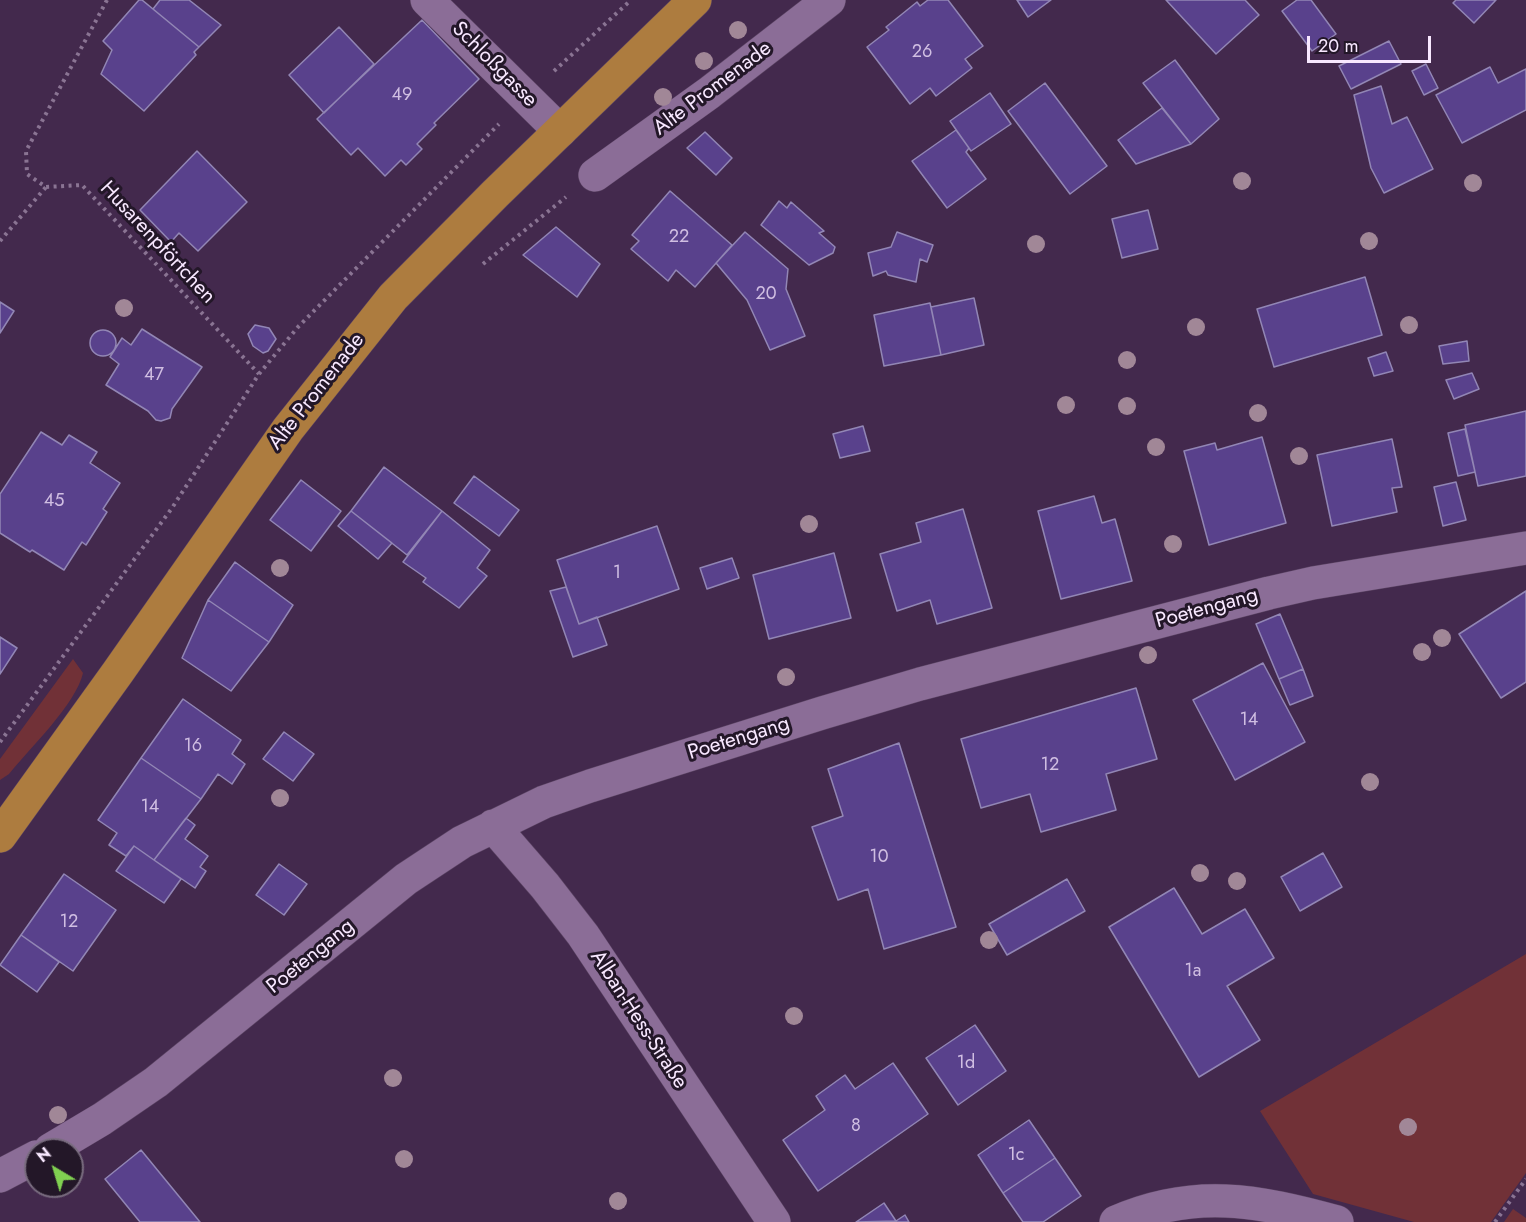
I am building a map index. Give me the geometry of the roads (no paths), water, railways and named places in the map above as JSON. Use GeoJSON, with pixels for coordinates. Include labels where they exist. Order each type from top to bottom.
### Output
{"type":"FeatureCollection","features":[{"type":"Feature","properties":{"kind":"main road","name":"Alte Promenade"},"geometry":{"type":"LineString","coordinates":[[0,836],[118,672],[241,493],[336,367],[393,297],[695,0]]}},
{"type":"Feature","properties":{"kind":"street","name":"Schloßgasse"},"geometry":{"type":"LineString","coordinates":[[427,0],[560,131]]}},
{"type":"Feature","properties":{"kind":"street","name":"Alte Promenade"},"geometry":{"type":"LineString","coordinates":[[595,175],[709,93],[829,0]]}},
{"type":"Feature","properties":{"kind":"street","name":"Poetengang"},"geometry":{"type":"LineString","coordinates":[[70,1138],[156,1082],[415,873],[462,842],[544,802],[920,684],[1220,605],[1313,583],[1526,548]]}},
{"type":"Feature","properties":{"kind":"street","name":"Alban-Hess-Straße"},"geometry":{"type":"LineString","coordinates":[[493,826],[545,886],[583,935],[774,1222]]}},
{"type":"Feature","properties":{"kind":"street"},"geometry":{"type":"LineString","coordinates":[[0,1176],[24,1163]]}},
{"type":"Feature","properties":{"kind":"street"},"geometry":{"type":"LineString","coordinates":[[1116,1222],[1156,1208],[1193,1201],[1230,1200],[1258,1203],[1336,1222]]}}]}
